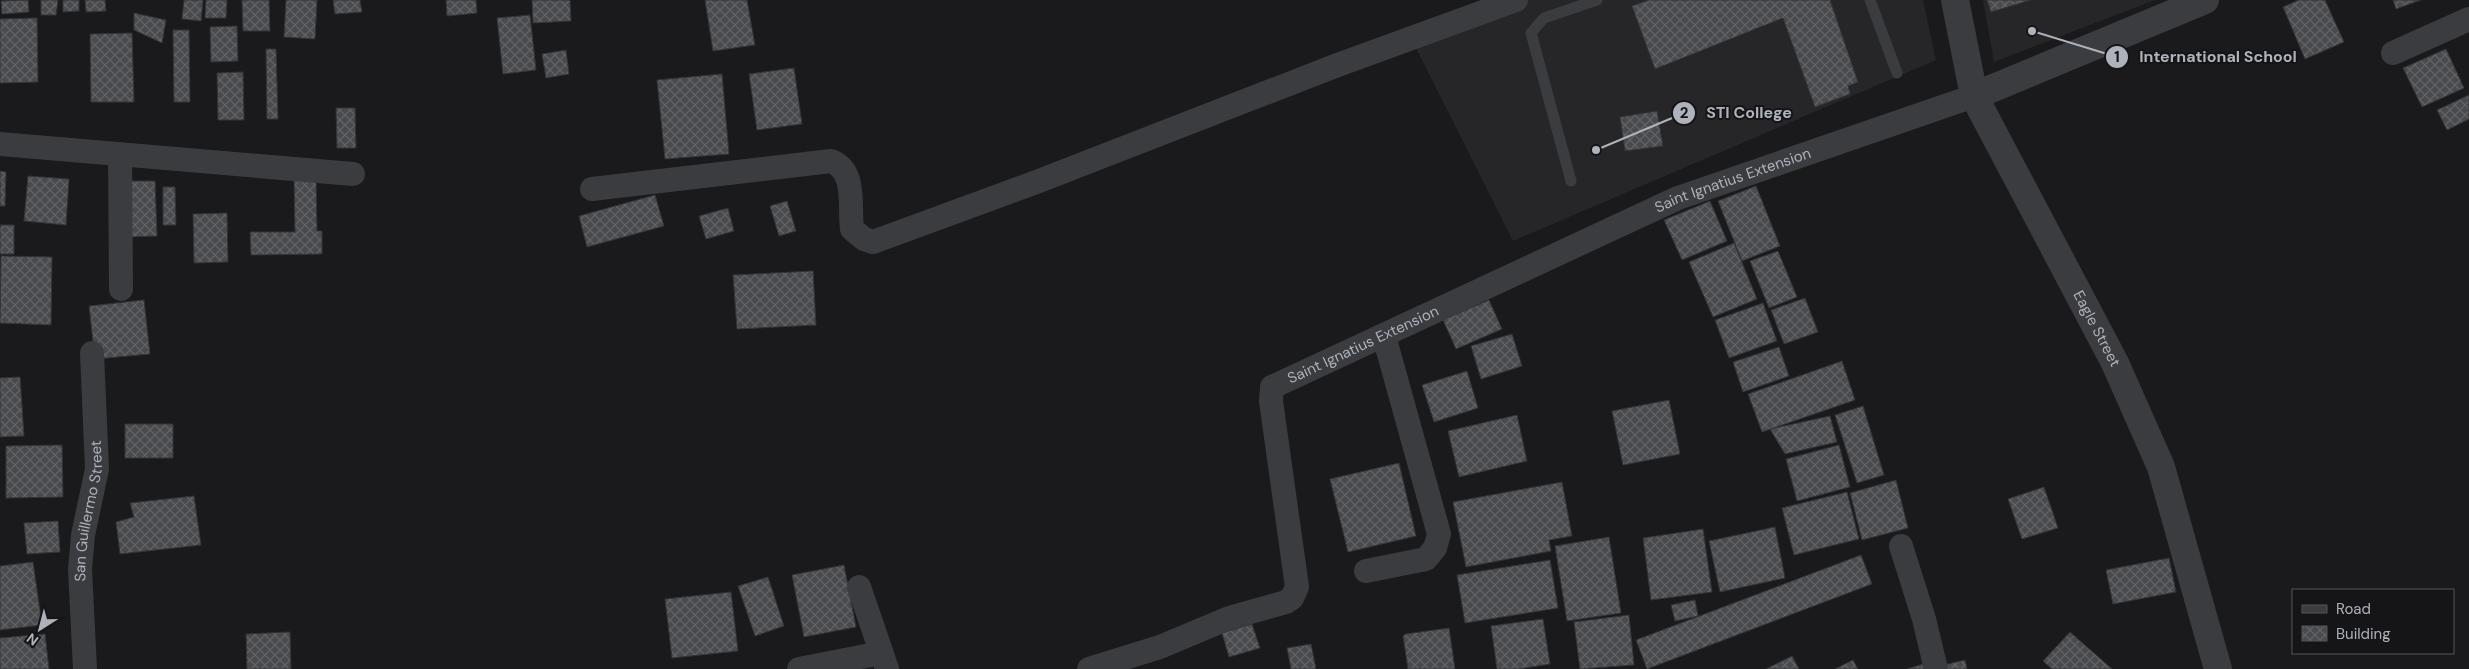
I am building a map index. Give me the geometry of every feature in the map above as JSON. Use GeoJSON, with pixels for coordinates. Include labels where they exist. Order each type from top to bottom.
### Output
{"type":"FeatureCollection","features":[{"type":"Feature","properties":{"kind":"street"},"geometry":{"type":"LineString","coordinates":[[592,188],[831,161],[839,164],[848,177],[852,229],[864,240],[873,242],[1039,182],[1335,66],[1516,0]]}},
{"type":"Feature","properties":{"kind":"street","name":"Eagle Street"},"geometry":{"type":"LineString","coordinates":[[1955,0],[1974,96],[2123,379],[2161,467],[2218,669]]}},
{"type":"Feature","properties":{"kind":"street","name":"Saint Ignatius Extension"},"geometry":{"type":"LineString","coordinates":[[1089,669],[1160,647],[1229,618],[1286,602],[1296,593],[1297,587],[1271,401],[1272,387],[1678,198],[1974,96],[2205,0]]}},
{"type":"Feature","properties":{"kind":"street"},"geometry":{"type":"LineString","coordinates":[[2393,53],[2466,27]]}},
{"type":"Feature","properties":{"kind":"street"},"geometry":{"type":"LineString","coordinates":[[0,144],[353,174]]}},
{"type":"Feature","properties":{"kind":"street"},"geometry":{"type":"LineString","coordinates":[[120,155],[121,289]]}},
{"type":"Feature","properties":{"kind":"street"},"geometry":{"type":"LineString","coordinates":[[1366,571],[1426,559],[1435,548],[1439,534],[1384,336]]}},
{"type":"Feature","properties":{"kind":"street","name":"San Guillermo Street"},"geometry":{"type":"LineString","coordinates":[[85,669],[80,569],[83,535],[97,469],[92,353]]}},
{"type":"Feature","properties":{"kind":"street"},"geometry":{"type":"LineString","coordinates":[[1901,546],[1924,619],[1936,669]]}},
{"type":"Feature","properties":{"kind":"street"},"geometry":{"type":"LineString","coordinates":[[799,669],[884,661],[859,587]]}},
{"type":"Feature","properties":{"kind":"lane"},"geometry":{"type":"LineString","coordinates":[[1571,181],[1531,33],[1544,18],[1598,0]]}},
{"type":"Feature","properties":{"kind":"lane"},"geometry":{"type":"LineString","coordinates":[[1870,0],[1897,74]]}},
{"type":"Feature","properties":{"kind":"shaded area"},"geometry":{"type":"Polygon","coordinates":[[[1493,0],[1923,0],[1936,60],[1513,241],[1408,32],[1493,0]]]}},
{"type":"Feature","properties":{"kind":"shaded area"},"geometry":{"type":"Polygon","coordinates":[[[1983,0],[2155,0],[1994,62],[1983,0]]]}},
{"type":"Feature","properties":{"kind":"building"},"geometry":{"type":"Polygon","coordinates":[[[28,0],[29,12],[2,14],[1,1],[28,0]]]}},
{"type":"Feature","properties":{"kind":"building"},"geometry":{"type":"Polygon","coordinates":[[[41,0],[58,0],[56,15],[41,15],[41,0]]]}},
{"type":"Feature","properties":{"kind":"building"},"geometry":{"type":"Polygon","coordinates":[[[63,0],[79,0],[79,11],[63,12],[63,0]]]}},
{"type":"Feature","properties":{"kind":"building"},"geometry":{"type":"Polygon","coordinates":[[[85,0],[105,0],[106,11],[86,12],[85,0]]]}},
{"type":"Feature","properties":{"kind":"building"},"geometry":{"type":"Polygon","coordinates":[[[184,0],[203,0],[201,21],[182,19],[184,0]]]}},
{"type":"Feature","properties":{"kind":"building"},"geometry":{"type":"Polygon","coordinates":[[[206,0],[227,0],[226,18],[205,18],[206,0]]]}},
{"type":"Feature","properties":{"kind":"building"},"geometry":{"type":"Polygon","coordinates":[[[242,0],[269,0],[270,31],[243,31],[242,0]]]}},
{"type":"Feature","properties":{"kind":"building"},"geometry":{"type":"Polygon","coordinates":[[[286,0],[317,0],[315,39],[284,37],[286,0]]]}},
{"type":"Feature","properties":{"kind":"building"},"geometry":{"type":"Polygon","coordinates":[[[333,0],[360,0],[362,12],[335,14],[333,0]]]}},
{"type":"Feature","properties":{"kind":"building"},"geometry":{"type":"Polygon","coordinates":[[[446,0],[476,0],[477,13],[447,16],[446,0]]]}},
{"type":"Feature","properties":{"kind":"building"},"geometry":{"type":"Polygon","coordinates":[[[532,0],[570,0],[571,21],[533,23],[532,0]]]}},
{"type":"Feature","properties":{"kind":"building"},"geometry":{"type":"Polygon","coordinates":[[[705,0],[747,0],[755,45],[713,51],[705,0]]]}},
{"type":"Feature","properties":{"kind":"building"},"geometry":{"type":"Polygon","coordinates":[[[1649,0],[1830,0],[1858,82],[1848,86],[1850,94],[1815,107],[1783,18],[1655,69],[1632,6],[1649,0]]]}},
{"type":"Feature","properties":{"kind":"building"},"geometry":{"type":"Polygon","coordinates":[[[1987,0],[2031,0],[1991,12],[1987,0]]]}},
{"type":"Feature","properties":{"kind":"building"},"geometry":{"type":"Polygon","coordinates":[[[2299,0],[2325,0],[2344,42],[2305,59],[2283,7],[2299,0]]]}},
{"type":"Feature","properties":{"kind":"building"},"geometry":{"type":"Polygon","coordinates":[[[2393,0],[2421,0],[2396,9],[2393,0]]]}},
{"type":"Feature","properties":{"kind":"building"},"geometry":{"type":"Polygon","coordinates":[[[134,13],[166,20],[162,43],[134,30],[134,13]]]}},
{"type":"Feature","properties":{"kind":"building"},"geometry":{"type":"Polygon","coordinates":[[[530,15],[536,70],[503,74],[497,18],[530,15]]]}},
{"type":"Feature","properties":{"kind":"building"},"geometry":{"type":"Polygon","coordinates":[[[37,18],[38,82],[0,83],[0,19],[37,18]]]}},
{"type":"Feature","properties":{"kind":"building"},"geometry":{"type":"Polygon","coordinates":[[[237,26],[238,61],[211,62],[210,27],[237,26]]]}},
{"type":"Feature","properties":{"kind":"building"},"geometry":{"type":"Polygon","coordinates":[[[173,30],[189,30],[190,102],[174,102],[173,30]]]}},
{"type":"Feature","properties":{"kind":"building"},"geometry":{"type":"Polygon","coordinates":[[[132,33],[134,102],[91,102],[90,34],[132,33]]]}},
{"type":"Feature","properties":{"kind":"building"},"geometry":{"type":"Polygon","coordinates":[[[266,49],[276,49],[278,119],[267,119],[266,49]]]}},
{"type":"Feature","properties":{"kind":"building"},"geometry":{"type":"Polygon","coordinates":[[[2446,49],[2464,88],[2422,107],[2403,68],[2446,49]]]}},
{"type":"Feature","properties":{"kind":"building"},"geometry":{"type":"Polygon","coordinates":[[[566,50],[569,74],[546,78],[542,54],[566,50]]]}},
{"type":"Feature","properties":{"kind":"building"},"geometry":{"type":"Polygon","coordinates":[[[794,68],[802,124],[757,130],[749,74],[794,68]]]}},
{"type":"Feature","properties":{"kind":"building"},"geometry":{"type":"Polygon","coordinates":[[[243,72],[244,120],[218,120],[217,73],[243,72]]]}},
{"type":"Feature","properties":{"kind":"building"},"geometry":{"type":"Polygon","coordinates":[[[722,74],[729,154],[665,159],[657,80],[722,74]]]}},
{"type":"Feature","properties":{"kind":"building"},"geometry":{"type":"Polygon","coordinates":[[[2469,95],[2469,119],[2447,130],[2437,110],[2469,95]]]}},
{"type":"Feature","properties":{"kind":"building"},"geometry":{"type":"Polygon","coordinates":[[[336,108],[355,108],[356,148],[337,148],[336,108]]]}},
{"type":"Feature","properties":{"kind":"building"},"geometry":{"type":"Polygon","coordinates":[[[1657,111],[1663,146],[1625,151],[1620,117],[1657,111]]]}},
{"type":"Feature","properties":{"kind":"building"},"geometry":{"type":"Polygon","coordinates":[[[0,171],[6,172],[5,206],[0,206],[0,171]]]}},
{"type":"Feature","properties":{"kind":"building"},"geometry":{"type":"Polygon","coordinates":[[[28,176],[69,179],[66,225],[24,221],[28,176]]]}},
{"type":"Feature","properties":{"kind":"building"},"geometry":{"type":"Polygon","coordinates":[[[294,178],[316,178],[317,231],[322,231],[322,254],[251,255],[250,232],[295,232],[294,178]]]}},
{"type":"Feature","properties":{"kind":"building"},"geometry":{"type":"Polygon","coordinates":[[[127,181],[155,181],[157,236],[128,237],[127,181]]]}},
{"type":"Feature","properties":{"kind":"building"},"geometry":{"type":"Polygon","coordinates":[[[1756,186],[1780,246],[1742,261],[1718,201],[1756,186]]]}},
{"type":"Feature","properties":{"kind":"building"},"geometry":{"type":"Polygon","coordinates":[[[163,187],[175,187],[176,225],[163,225],[163,187]]]}},
{"type":"Feature","properties":{"kind":"building"},"geometry":{"type":"Polygon","coordinates":[[[655,195],[664,226],[587,247],[579,216],[655,195]]]}},
{"type":"Feature","properties":{"kind":"building"},"geometry":{"type":"Polygon","coordinates":[[[787,201],[796,231],[779,236],[770,206],[787,201]]]}},
{"type":"Feature","properties":{"kind":"building"},"geometry":{"type":"Polygon","coordinates":[[[1710,201],[1727,241],[1682,260],[1664,220],[1710,201]]]}},
{"type":"Feature","properties":{"kind":"building"},"geometry":{"type":"Polygon","coordinates":[[[728,208],[734,231],[706,239],[699,216],[728,208]]]}},
{"type":"Feature","properties":{"kind":"building"},"geometry":{"type":"Polygon","coordinates":[[[227,213],[228,262],[194,263],[193,214],[227,213]]]}},
{"type":"Feature","properties":{"kind":"building"},"geometry":{"type":"Polygon","coordinates":[[[0,225],[14,225],[14,254],[0,254],[0,225]]]}},
{"type":"Feature","properties":{"kind":"building"},"geometry":{"type":"Polygon","coordinates":[[[1734,243],[1757,299],[1713,317],[1689,262],[1734,243]]]}},
{"type":"Feature","properties":{"kind":"building"},"geometry":{"type":"Polygon","coordinates":[[[1778,251],[1797,297],[1769,308],[1750,261],[1778,251]]]}},
{"type":"Feature","properties":{"kind":"building"},"geometry":{"type":"Polygon","coordinates":[[[1,256],[52,257],[51,325],[0,323],[1,256]]]}},
{"type":"Feature","properties":{"kind":"building"},"geometry":{"type":"Polygon","coordinates":[[[813,271],[816,325],[737,329],[733,275],[813,271]]]}},
{"type":"Feature","properties":{"kind":"building"},"geometry":{"type":"Polygon","coordinates":[[[1805,298],[1818,332],[1784,344],[1771,310],[1805,298]]]}},
{"type":"Feature","properties":{"kind":"building"},"geometry":{"type":"Polygon","coordinates":[[[144,300],[150,354],[95,359],[89,306],[144,300]]]}},
{"type":"Feature","properties":{"kind":"building"},"geometry":{"type":"Polygon","coordinates":[[[1489,300],[1502,329],[1456,349],[1443,320],[1489,300]]]}},
{"type":"Feature","properties":{"kind":"building"},"geometry":{"type":"Polygon","coordinates":[[[1763,303],[1777,341],[1729,358],[1715,320],[1763,303]]]}},
{"type":"Feature","properties":{"kind":"building"},"geometry":{"type":"Polygon","coordinates":[[[1512,334],[1522,366],[1481,379],[1471,346],[1512,334]]]}},
{"type":"Feature","properties":{"kind":"building"},"geometry":{"type":"Polygon","coordinates":[[[1779,347],[1789,376],[1743,392],[1733,362],[1779,347]]]}},
{"type":"Feature","properties":{"kind":"building"},"geometry":{"type":"Polygon","coordinates":[[[1842,361],[1855,400],[1762,432],[1748,394],[1842,361]]]}},
{"type":"Feature","properties":{"kind":"building"},"geometry":{"type":"Polygon","coordinates":[[[1467,371],[1478,408],[1434,422],[1422,385],[1467,371]]]}},
{"type":"Feature","properties":{"kind":"building"},"geometry":{"type":"Polygon","coordinates":[[[20,377],[24,436],[0,437],[0,378],[20,377]]]}},
{"type":"Feature","properties":{"kind":"building"},"geometry":{"type":"Polygon","coordinates":[[[1669,400],[1680,454],[1623,465],[1612,411],[1669,400]]]}},
{"type":"Feature","properties":{"kind":"building"},"geometry":{"type":"Polygon","coordinates":[[[1863,406],[1884,475],[1857,483],[1835,415],[1863,406]]]}},
{"type":"Feature","properties":{"kind":"building"},"geometry":{"type":"Polygon","coordinates":[[[1517,415],[1527,461],[1459,477],[1448,431],[1517,415]]]}},
{"type":"Feature","properties":{"kind":"building"},"geometry":{"type":"Polygon","coordinates":[[[1830,416],[1837,442],[1785,454],[1770,429],[1830,416]]]}},
{"type":"Feature","properties":{"kind":"building"},"geometry":{"type":"Polygon","coordinates":[[[125,424],[173,424],[173,458],[125,458],[125,424]]]}},
{"type":"Feature","properties":{"kind":"building"},"geometry":{"type":"Polygon","coordinates":[[[62,445],[63,497],[6,498],[6,446],[62,445]]]}},
{"type":"Feature","properties":{"kind":"building"},"geometry":{"type":"Polygon","coordinates":[[[1839,445],[1850,487],[1797,501],[1786,459],[1839,445]]]}},
{"type":"Feature","properties":{"kind":"building"},"geometry":{"type":"Polygon","coordinates":[[[1399,463],[1416,536],[1348,552],[1330,479],[1399,463]]]}},
{"type":"Feature","properties":{"kind":"building"},"geometry":{"type":"Polygon","coordinates":[[[1896,480],[1908,528],[1862,540],[1850,493],[1896,480]]]}},
{"type":"Feature","properties":{"kind":"building"},"geometry":{"type":"Polygon","coordinates":[[[1562,482],[1572,536],[1549,540],[1551,551],[1466,567],[1453,502],[1562,482]]]}},
{"type":"Feature","properties":{"kind":"building"},"geometry":{"type":"Polygon","coordinates":[[[2044,487],[2058,528],[2022,539],[2008,499],[2044,487]]]}},
{"type":"Feature","properties":{"kind":"building"},"geometry":{"type":"Polygon","coordinates":[[[1847,492],[1859,539],[1794,555],[1782,508],[1847,492]]]}},
{"type":"Feature","properties":{"kind":"building"},"geometry":{"type":"Polygon","coordinates":[[[194,496],[201,545],[120,554],[116,522],[134,517],[130,503],[194,496]]]}},
{"type":"Feature","properties":{"kind":"building"},"geometry":{"type":"Polygon","coordinates":[[[58,521],[60,552],[27,554],[24,523],[58,521]]]}},
{"type":"Feature","properties":{"kind":"building"},"geometry":{"type":"Polygon","coordinates":[[[1775,527],[1785,578],[1720,592],[1709,541],[1775,527]]]}},
{"type":"Feature","properties":{"kind":"building"},"geometry":{"type":"Polygon","coordinates":[[[1703,529],[1712,592],[1651,600],[1643,538],[1703,529]]]}},
{"type":"Feature","properties":{"kind":"building"},"geometry":{"type":"Polygon","coordinates":[[[1609,537],[1621,613],[1567,621],[1555,546],[1609,537]]]}},
{"type":"Feature","properties":{"kind":"building"},"geometry":{"type":"Polygon","coordinates":[[[1861,555],[1872,584],[1647,669],[1636,640],[1861,555]]]}},
{"type":"Feature","properties":{"kind":"building"},"geometry":{"type":"Polygon","coordinates":[[[2169,558],[2176,592],[2113,604],[2106,570],[2169,558]]]}},
{"type":"Feature","properties":{"kind":"building"},"geometry":{"type":"Polygon","coordinates":[[[1550,560],[1558,608],[1465,623],[1457,575],[1550,560]]]}},
{"type":"Feature","properties":{"kind":"building"},"geometry":{"type":"Polygon","coordinates":[[[33,562],[42,625],[0,630],[0,566],[33,562]]]}},
{"type":"Feature","properties":{"kind":"building"},"geometry":{"type":"Polygon","coordinates":[[[844,565],[856,627],[804,637],[792,575],[844,565]]]}},
{"type":"Feature","properties":{"kind":"building"},"geometry":{"type":"Polygon","coordinates":[[[768,577],[784,626],[755,636],[738,586],[768,577]]]}},
{"type":"Feature","properties":{"kind":"building"},"geometry":{"type":"Polygon","coordinates":[[[731,592],[738,651],[672,658],[665,599],[731,592]]]}},
{"type":"Feature","properties":{"kind":"building"},"geometry":{"type":"Polygon","coordinates":[[[1695,600],[1698,616],[1675,621],[1671,605],[1695,600]]]}},
{"type":"Feature","properties":{"kind":"building"},"geometry":{"type":"Polygon","coordinates":[[[1629,615],[1634,665],[1580,669],[1574,622],[1629,615]]]}},
{"type":"Feature","properties":{"kind":"building"},"geometry":{"type":"Polygon","coordinates":[[[1543,619],[1550,664],[1519,669],[1497,669],[1491,626],[1543,619]]]}},
{"type":"Feature","properties":{"kind":"building"},"geometry":{"type":"Polygon","coordinates":[[[1252,624],[1260,648],[1229,657],[1222,633],[1252,624]]]}},
{"type":"Feature","properties":{"kind":"building"},"geometry":{"type":"Polygon","coordinates":[[[1449,628],[1455,669],[1408,669],[1403,636],[1449,628]]]}},
{"type":"Feature","properties":{"kind":"building"},"geometry":{"type":"Polygon","coordinates":[[[290,632],[291,669],[247,669],[246,634],[290,632]]]}},
{"type":"Feature","properties":{"kind":"building"},"geometry":{"type":"Polygon","coordinates":[[[2070,632],[2112,669],[2052,669],[2043,661],[2070,632]]]}},
{"type":"Feature","properties":{"kind":"building"},"geometry":{"type":"Polygon","coordinates":[[[45,634],[49,669],[0,669],[0,638],[45,634]]]}},
{"type":"Feature","properties":{"kind":"building"},"geometry":{"type":"Polygon","coordinates":[[[1311,644],[1316,669],[1291,669],[1287,648],[1311,644]]]}},
{"type":"Feature","properties":{"kind":"building"},"geometry":{"type":"Polygon","coordinates":[[[1792,656],[1799,669],[1766,669],[1792,656]]]}},
{"type":"Feature","properties":{"kind":"building"},"geometry":{"type":"Polygon","coordinates":[[[1853,660],[1858,669],[1835,669],[1853,660]]]}},
{"type":"Feature","properties":{"kind":"building"},"geometry":{"type":"Polygon","coordinates":[[[1965,660],[1967,669],[1945,669],[1944,665],[1965,660]]]}},
{"type":"Feature","properties":{"kind":"building"},"geometry":{"type":"Polygon","coordinates":[[[1923,664],[1924,669],[1907,669],[1923,664]]]}},
{"type":"Feature","properties":{"kind":"place","name":"International School"},"geometry":{"type":"Point","coordinates":[2032,31]}},
{"type":"Feature","properties":{"kind":"place","name":"STI College"},"geometry":{"type":"Point","coordinates":[1596,150]}}]}
